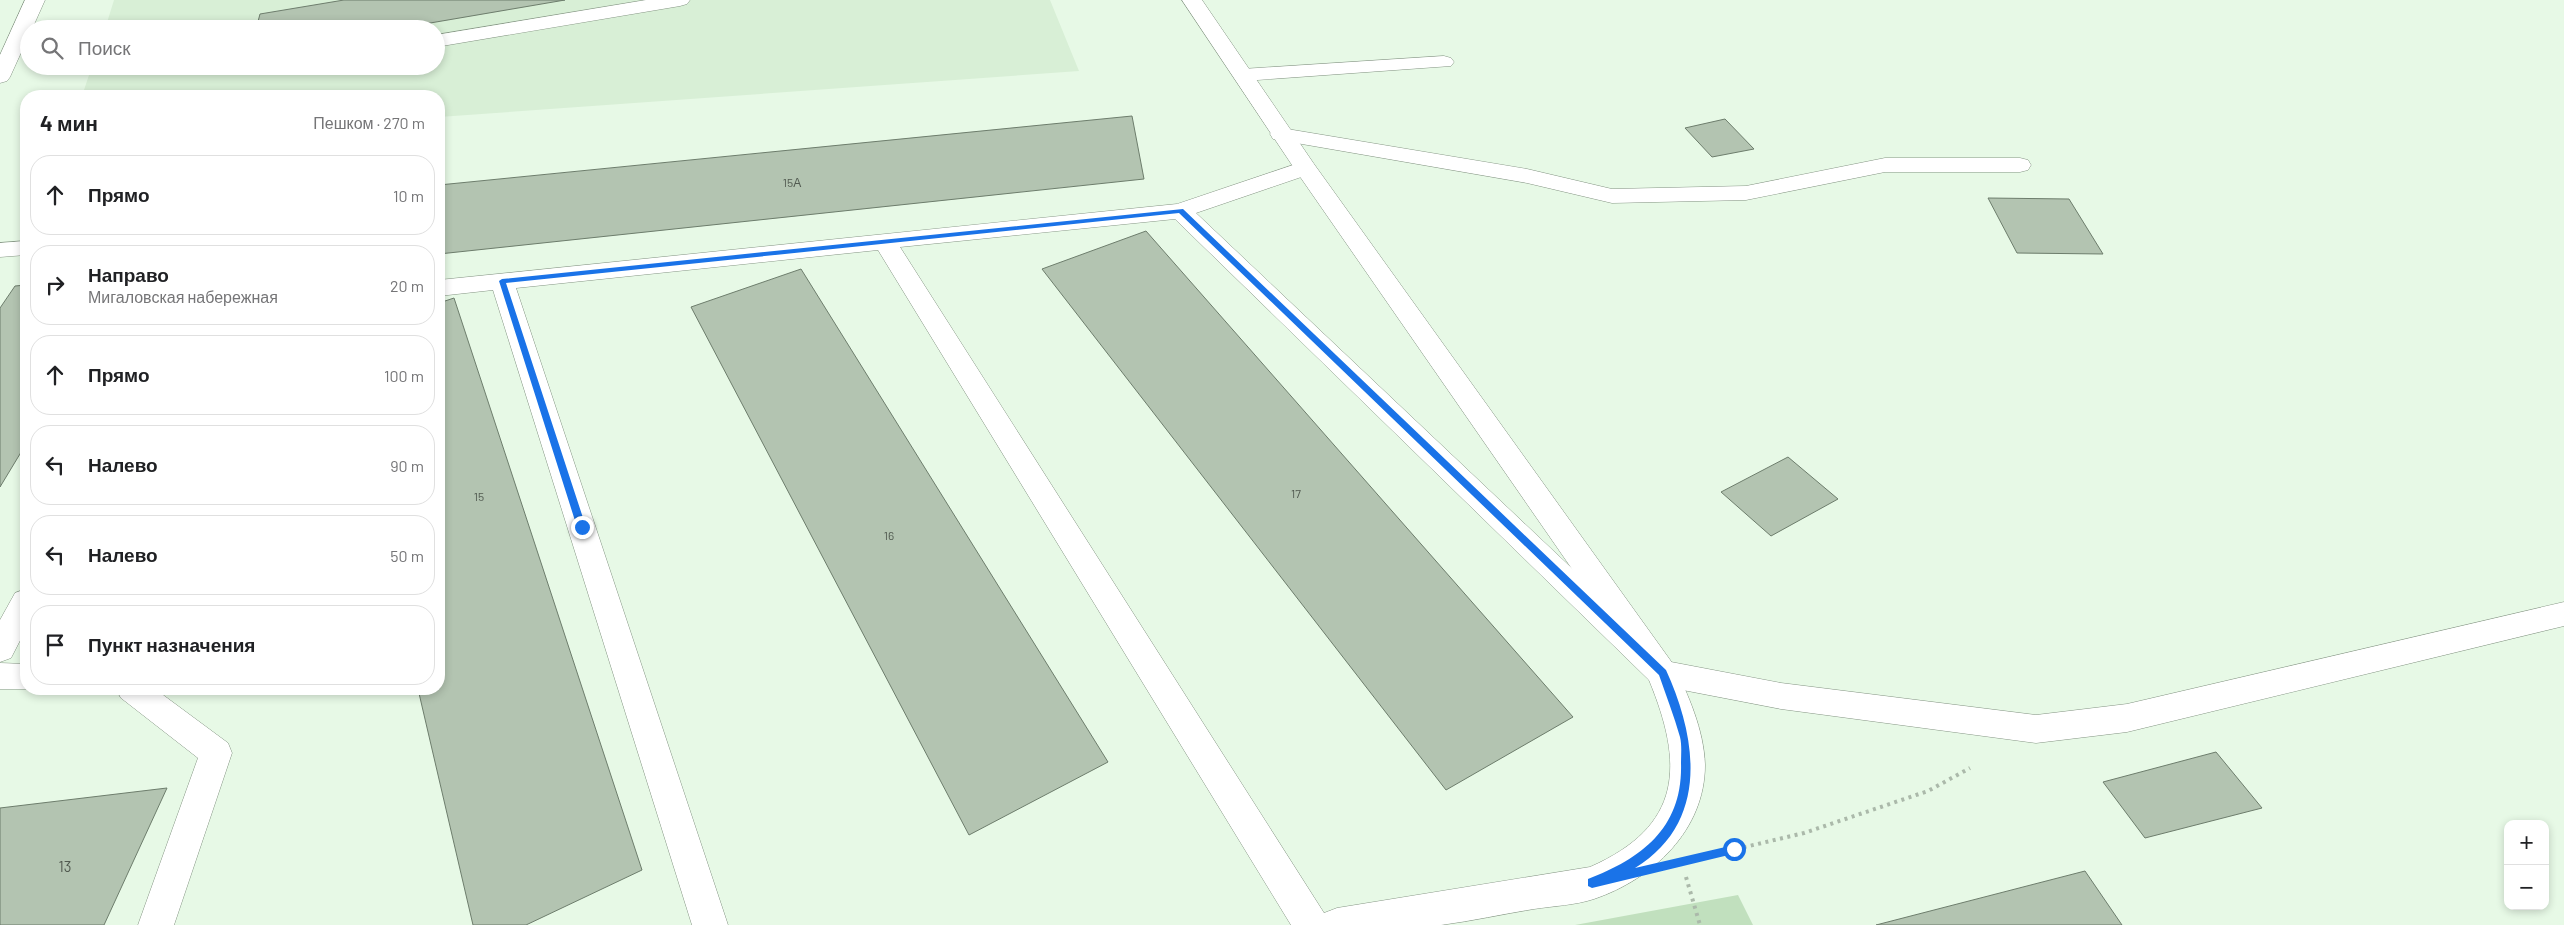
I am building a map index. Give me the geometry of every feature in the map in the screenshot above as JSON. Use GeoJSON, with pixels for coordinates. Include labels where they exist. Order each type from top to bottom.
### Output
{"type":"FeatureCollection","features":[{"type":"Feature","properties":{"kind":"street"},"geometry":{"type":"LineString","coordinates":[[26,20],[35,0]]}},
{"type":"Feature","properties":{"kind":"street"},"geometry":{"type":"LineString","coordinates":[[445,39],[680,0]]}},
{"type":"Feature","properties":{"kind":"street"},"geometry":{"type":"LineString","coordinates":[[1192,0],[1305,168],[1662,673],[1685,739],[1688,760],[1686,784],[1681,806],[1666,832],[1638,860],[1616,874],[1592,883],[1337,925]]}},
{"type":"Feature","properties":{"kind":"street"},"geometry":{"type":"LineString","coordinates":[[0,77],[20,33]]}},
{"type":"Feature","properties":{"kind":"street"},"geometry":{"type":"LineString","coordinates":[[1242,75],[1444,62]]}},
{"type":"Feature","properties":{"kind":"street"},"geometry":{"type":"LineString","coordinates":[[1282,134],[1527,176],[1612,196],[1746,193],[1885,165],[2020,165]]}},
{"type":"Feature","properties":{"kind":"street"},"geometry":{"type":"LineString","coordinates":[[445,287],[1180,211],[1305,168]]}},
{"type":"Feature","properties":{"kind":"street"},"geometry":{"type":"LineString","coordinates":[[1180,211],[1662,673],[1781,696],[2036,729],[2127,718],[2564,614]]}},
{"type":"Feature","properties":{"kind":"street"},"geometry":{"type":"LineString","coordinates":[[884,241],[1311,925]]}},
{"type":"Feature","properties":{"kind":"street"},"geometry":{"type":"LineString","coordinates":[[0,250],[20,248]]}},
{"type":"Feature","properties":{"kind":"street"},"geometry":{"type":"LineString","coordinates":[[502,281],[710,925]]}},
{"type":"Feature","properties":{"kind":"street"},"geometry":{"type":"LineString","coordinates":[[0,649],[20,612]]}},
{"type":"Feature","properties":{"kind":"street"},"geometry":{"type":"LineString","coordinates":[[0,676],[20,677]]}},
{"type":"Feature","properties":{"kind":"street"},"geometry":{"type":"LineString","coordinates":[[140,695],[216,753],[156,925]]}},
{"type":"Feature","properties":{"kind":"path"},"geometry":{"type":"LineString","coordinates":[[1700,857],[1804,833],[1928,792],[2036,729]]}},
{"type":"Feature","properties":{"kind":"path"},"geometry":{"type":"LineString","coordinates":[[1688,883],[1700,925]]}},
{"type":"Feature","properties":{"kind":"shaded area"},"geometry":{"type":"Polygon","coordinates":[[[114,0],[1050,0],[1079,71],[445,117],[445,90],[84,90],[89,75],[445,75],[445,20],[108,20],[114,0]]]}},
{"type":"Feature","properties":{"kind":"shaded area"},"geometry":{"type":"Polygon","coordinates":[[[1738,895],[1753,925],[1575,925],[1738,895]]]}},
{"type":"Feature","properties":{"kind":"building"},"geometry":{"type":"Polygon","coordinates":[[[344,0],[565,0],[445,20],[258,20],[260,14],[344,0]]]}},
{"type":"Feature","properties":{"kind":"building"},"geometry":{"type":"Polygon","coordinates":[[[1132,116],[1144,179],[445,253],[445,184],[1132,116]]]}},
{"type":"Feature","properties":{"kind":"building"},"geometry":{"type":"Polygon","coordinates":[[[1725,119],[1754,149],[1712,157],[1685,128],[1725,119]]]}},
{"type":"Feature","properties":{"kind":"building"},"geometry":{"type":"Polygon","coordinates":[[[1988,198],[2069,199],[2103,254],[2017,253],[1988,198]]]}},
{"type":"Feature","properties":{"kind":"building"},"geometry":{"type":"Polygon","coordinates":[[[1146,231],[1573,717],[1446,790],[1042,269],[1146,231]]]}},
{"type":"Feature","properties":{"kind":"building"},"geometry":{"type":"Polygon","coordinates":[[[801,269],[1108,762],[969,835],[691,307],[801,269]]]}},
{"type":"Feature","properties":{"kind":"building"},"geometry":{"type":"Polygon","coordinates":[[[15,286],[20,286],[20,454],[0,487],[0,308],[15,286]]]}},
{"type":"Feature","properties":{"kind":"building"},"geometry":{"type":"Polygon","coordinates":[[[454,298],[642,870],[526,925],[473,925],[419,695],[445,695],[445,301],[454,298]]]}},
{"type":"Feature","properties":{"kind":"building"},"geometry":{"type":"Polygon","coordinates":[[[1788,457],[1838,499],[1771,536],[1721,492],[1788,457]]]}},
{"type":"Feature","properties":{"kind":"building"},"geometry":{"type":"Polygon","coordinates":[[[2216,752],[2262,808],[2145,838],[2103,782],[2216,752]]]}},
{"type":"Feature","properties":{"kind":"building"},"geometry":{"type":"Polygon","coordinates":[[[167,788],[104,925],[0,925],[0,808],[167,788]]]}},
{"type":"Feature","properties":{"kind":"building"},"geometry":{"type":"Polygon","coordinates":[[[2085,871],[2122,925],[1876,925],[2085,871]]]}},
{"type":"Feature","properties":{"kind":"route"},"geometry":{"type":"LineString","coordinates":[[582,527],[502,281],[1180,211],[1662,673],[1674,701],[1685,739],[1688,760],[1686,784],[1681,806],[1670,826],[1656,845],[1638,860],[1616,874],[1592,883],[1734,849]]}}]}
